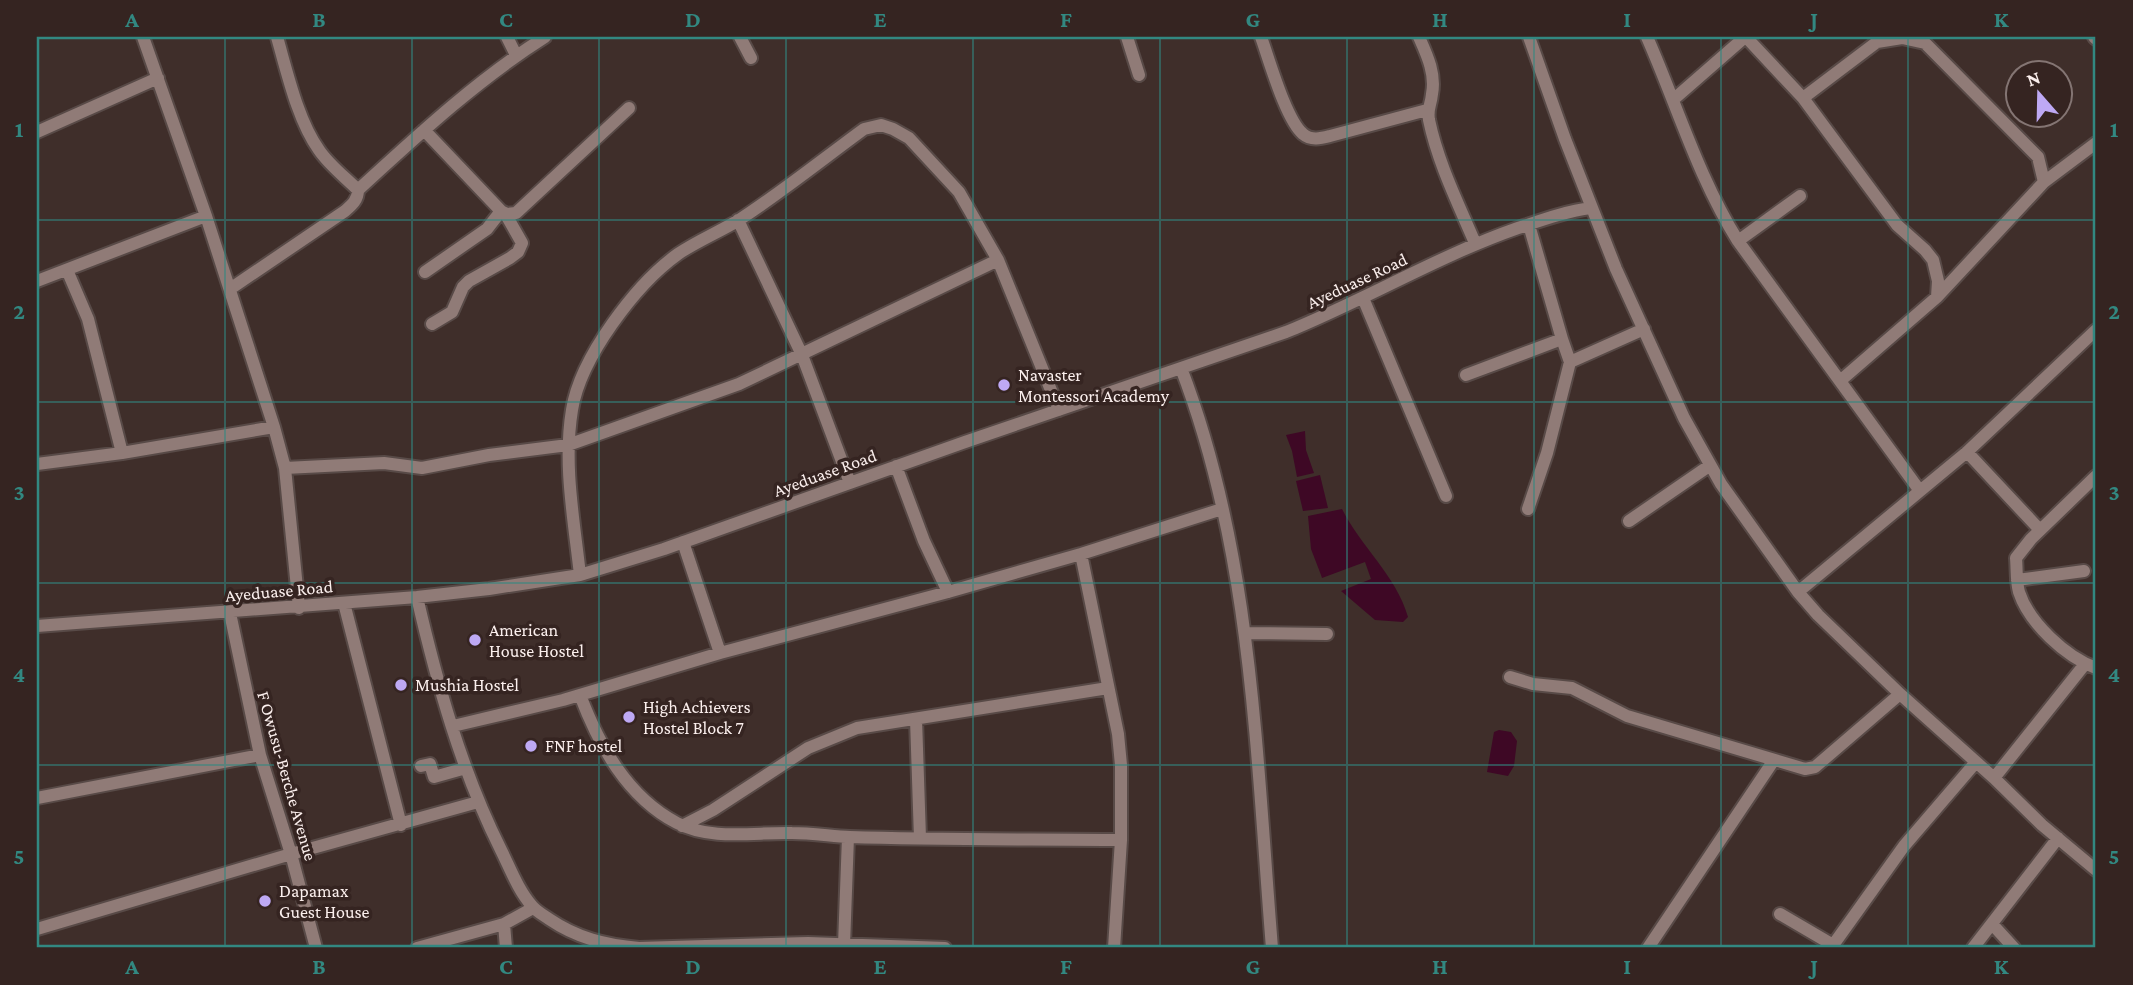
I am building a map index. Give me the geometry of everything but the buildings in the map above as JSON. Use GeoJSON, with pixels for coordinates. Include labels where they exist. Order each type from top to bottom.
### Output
{"type":"FeatureCollection","features":[{"type":"Feature","properties":{"kind":"street"},"geometry":{"type":"LineString","coordinates":[[143,37],[206,216],[274,427],[285,468],[299,608]]}},
{"type":"Feature","properties":{"kind":"street"},"geometry":{"type":"LineString","coordinates":[[277,37],[312,138],[319,151],[358,190]]}},
{"type":"Feature","properties":{"kind":"street"},"geometry":{"type":"LineString","coordinates":[[507,37],[516,55]]}},
{"type":"Feature","properties":{"kind":"street"},"geometry":{"type":"LineString","coordinates":[[230,289],[345,211],[354,202],[358,190],[424,130],[516,55],[545,37]]}},
{"type":"Feature","properties":{"kind":"street"},"geometry":{"type":"LineString","coordinates":[[740,37],[751,58]]}},
{"type":"Feature","properties":{"kind":"street"},"geometry":{"type":"LineString","coordinates":[[1127,37],[1139,75]]}},
{"type":"Feature","properties":{"kind":"street"},"geometry":{"type":"LineString","coordinates":[[1261,37],[1287,107],[1304,135],[1314,139],[1331,136],[1427,110]]}},
{"type":"Feature","properties":{"kind":"street"},"geometry":{"type":"LineString","coordinates":[[1419,37],[1429,57],[1432,73],[1433,91],[1427,110],[1433,138],[1475,243]]}},
{"type":"Feature","properties":{"kind":"street"},"geometry":{"type":"LineString","coordinates":[[1529,37],[1591,208],[1684,418],[1709,466],[1798,592],[1835,632],[2096,870]]}},
{"type":"Feature","properties":{"kind":"street"},"geometry":{"type":"LineString","coordinates":[[1647,37],[1717,208],[1738,241],[1920,491]]}},
{"type":"Feature","properties":{"kind":"street"},"geometry":{"type":"LineString","coordinates":[[1674,99],[1746,37],[1803,98],[1897,225],[1933,260],[1938,281],[1937,297]]}},
{"type":"Feature","properties":{"kind":"street"},"geometry":{"type":"LineString","coordinates":[[1803,98],[1877,43],[1902,38],[1925,43],[2038,157],[2044,182]]}},
{"type":"Feature","properties":{"kind":"street"},"geometry":{"type":"LineString","coordinates":[[37,132],[158,78]]}},
{"type":"Feature","properties":{"kind":"street"},"geometry":{"type":"LineString","coordinates":[[503,212],[516,213],[629,108]]}},
{"type":"Feature","properties":{"kind":"street"},"geometry":{"type":"LineString","coordinates":[[580,575],[568,445],[578,384],[593,353],[659,269],[697,242],[738,220],[864,129],[881,125],[909,138],[959,192],[998,260],[1059,410]]}},
{"type":"Feature","properties":{"kind":"street"},"geometry":{"type":"LineString","coordinates":[[424,130],[503,212],[522,243],[518,252],[469,281],[463,287],[452,312],[432,324]]}},
{"type":"Feature","properties":{"kind":"street"},"geometry":{"type":"LineString","coordinates":[[1840,381],[1937,297],[2044,182],[2096,143]]}},
{"type":"Feature","properties":{"kind":"street"},"geometry":{"type":"LineString","coordinates":[[1738,241],[1800,195]]}},
{"type":"Feature","properties":{"kind":"street","name":"Ayeduase Road"},"geometry":{"type":"LineString","coordinates":[[37,626],[417,597],[580,575],[683,542],[1286,332],[1475,243],[1591,208]]}},
{"type":"Feature","properties":{"kind":"street"},"geometry":{"type":"LineString","coordinates":[[425,272],[487,229],[503,212]]}},
{"type":"Feature","properties":{"kind":"street"},"geometry":{"type":"LineString","coordinates":[[37,281],[206,216]]}},
{"type":"Feature","properties":{"kind":"street"},"geometry":{"type":"LineString","coordinates":[[738,220],[803,355],[850,483]]}},
{"type":"Feature","properties":{"kind":"street"},"geometry":{"type":"LineString","coordinates":[[1528,225],[1570,362],[1547,453],[1528,509]]}},
{"type":"Feature","properties":{"kind":"street"},"geometry":{"type":"LineString","coordinates":[[285,468],[384,463],[422,468],[489,455],[568,445],[739,384],[998,260]]}},
{"type":"Feature","properties":{"kind":"street"},"geometry":{"type":"LineString","coordinates":[[67,270],[88,319],[122,453]]}},
{"type":"Feature","properties":{"kind":"street"},"geometry":{"type":"LineString","coordinates":[[1363,298],[1446,496]]}},
{"type":"Feature","properties":{"kind":"street"},"geometry":{"type":"LineString","coordinates":[[1570,362],[1644,329]]}},
{"type":"Feature","properties":{"kind":"street"},"geometry":{"type":"LineString","coordinates":[[1798,592],[1967,452],[2096,330]]}},
{"type":"Feature","properties":{"kind":"street"},"geometry":{"type":"LineString","coordinates":[[1466,375],[1562,339]]}},
{"type":"Feature","properties":{"kind":"street"},"geometry":{"type":"LineString","coordinates":[[1181,368],[1206,440],[1246,634],[1272,948]]}},
{"type":"Feature","properties":{"kind":"street"},"geometry":{"type":"LineString","coordinates":[[37,464],[122,453],[274,427]]}},
{"type":"Feature","properties":{"kind":"street"},"geometry":{"type":"LineString","coordinates":[[1967,452],[2040,530]]}},
{"type":"Feature","properties":{"kind":"street"},"geometry":{"type":"LineString","coordinates":[[895,466],[924,541],[948,592]]}},
{"type":"Feature","properties":{"kind":"street"},"geometry":{"type":"LineString","coordinates":[[1629,521],[1709,466]]}},
{"type":"Feature","properties":{"kind":"street"},"geometry":{"type":"LineString","coordinates":[[1993,778],[2091,666],[2060,645],[2037,622],[2020,593],[2017,558],[2040,530],[2096,476]]}},
{"type":"Feature","properties":{"kind":"street"},"geometry":{"type":"LineString","coordinates":[[453,726],[580,695],[720,653],[948,592],[1081,554],[1222,509]]}},
{"type":"Feature","properties":{"kind":"street"},"geometry":{"type":"LineString","coordinates":[[683,542],[720,653]]}},
{"type":"Feature","properties":{"kind":"street"},"geometry":{"type":"LineString","coordinates":[[1081,554],[1118,734],[1121,765],[1121,840],[1114,948]]}},
{"type":"Feature","properties":{"kind":"street"},"geometry":{"type":"LineString","coordinates":[[2017,580],[2084,570]]}},
{"type":"Feature","properties":{"kind":"street"},"geometry":{"type":"LineString","coordinates":[[417,597],[431,654],[478,802],[508,865],[533,908],[558,925],[586,939],[639,948],[808,943],[945,948]]}},
{"type":"Feature","properties":{"kind":"street"},"geometry":{"type":"LineString","coordinates":[[344,603],[401,825]]}},
{"type":"Feature","properties":{"kind":"street","name":"F Owusu-Berche Avenue"},"geometry":{"type":"LineString","coordinates":[[229,613],[260,755],[316,948]]}},
{"type":"Feature","properties":{"kind":"street"},"geometry":{"type":"LineString","coordinates":[[1246,634],[1327,634]]}},
{"type":"Feature","properties":{"kind":"street"},"geometry":{"type":"LineString","coordinates":[[1510,677],[1540,685],[1572,688],[1628,716],[1805,769],[1812,768],[1900,694]]}},
{"type":"Feature","properties":{"kind":"street"},"geometry":{"type":"LineString","coordinates":[[682,826],[713,810],[817,744],[866,726],[1108,688]]}},
{"type":"Feature","properties":{"kind":"street"},"geometry":{"type":"LineString","coordinates":[[580,695],[603,749],[634,790],[682,826],[713,834],[794,833],[848,837],[1121,840]]}},
{"type":"Feature","properties":{"kind":"street"},"geometry":{"type":"LineString","coordinates":[[916,719],[919,838]]}},
{"type":"Feature","properties":{"kind":"street"},"geometry":{"type":"LineString","coordinates":[[37,798],[260,755]]}},
{"type":"Feature","properties":{"kind":"street"},"geometry":{"type":"LineString","coordinates":[[1648,948],[1774,761]]}},
{"type":"Feature","properties":{"kind":"street"},"geometry":{"type":"LineString","coordinates":[[1780,915],[1832,947],[1904,846],[1976,762]]}},
{"type":"Feature","properties":{"kind":"street"},"geometry":{"type":"LineString","coordinates":[[421,766],[429,764],[434,777],[466,768]]}},
{"type":"Feature","properties":{"kind":"street"},"geometry":{"type":"LineString","coordinates":[[37,929],[478,802]]}},
{"type":"Feature","properties":{"kind":"street"},"geometry":{"type":"LineString","coordinates":[[844,945],[848,837]]}},
{"type":"Feature","properties":{"kind":"street"},"geometry":{"type":"LineString","coordinates":[[1973,948],[2058,838]]}},
{"type":"Feature","properties":{"kind":"street"},"geometry":{"type":"LineString","coordinates":[[417,948],[504,924],[533,908]]}},
{"type":"Feature","properties":{"kind":"street"},"geometry":{"type":"LineString","coordinates":[[504,924],[506,948]]}},
{"type":"Feature","properties":{"kind":"street"},"geometry":{"type":"LineString","coordinates":[[1993,925],[2014,948]]}},
{"type":"Feature","properties":{"kind":"shaded area"},"geometry":{"type":"Polygon","coordinates":[[[1305,431],[1306,450],[1314,473],[1297,477],[1286,435],[1305,431]]]}},
{"type":"Feature","properties":{"kind":"shaded area"},"geometry":{"type":"Polygon","coordinates":[[[1320,475],[1328,508],[1303,511],[1296,481],[1320,475]]]}},
{"type":"Feature","properties":{"kind":"shaded area"},"geometry":{"type":"Polygon","coordinates":[[[1342,509],[1395,588],[1408,617],[1403,622],[1375,620],[1341,591],[1371,579],[1365,562],[1322,578],[1311,549],[1308,516],[1342,509]]]}},
{"type":"Feature","properties":{"kind":"shaded area"},"geometry":{"type":"Polygon","coordinates":[[[1494,732],[1511,732],[1517,741],[1514,766],[1508,776],[1487,772],[1494,732]]]}},
{"type":"Feature","properties":{"kind":"place","name":"Navaster Montessori Academy"},"geometry":{"type":"Point","coordinates":[1004,385]}},
{"type":"Feature","properties":{"kind":"place","name":"American House Hostel"},"geometry":{"type":"Point","coordinates":[475,640]}},
{"type":"Feature","properties":{"kind":"place","name":"Mushia Hostel"},"geometry":{"type":"Point","coordinates":[401,685]}},
{"type":"Feature","properties":{"kind":"place","name":"High Achievers Hostel Block 7"},"geometry":{"type":"Point","coordinates":[629,717]}},
{"type":"Feature","properties":{"kind":"place","name":"FNF hostel"},"geometry":{"type":"Point","coordinates":[531,746]}},
{"type":"Feature","properties":{"kind":"place","name":"Dapamax Guest House"},"geometry":{"type":"Point","coordinates":[265,901]}}]}
